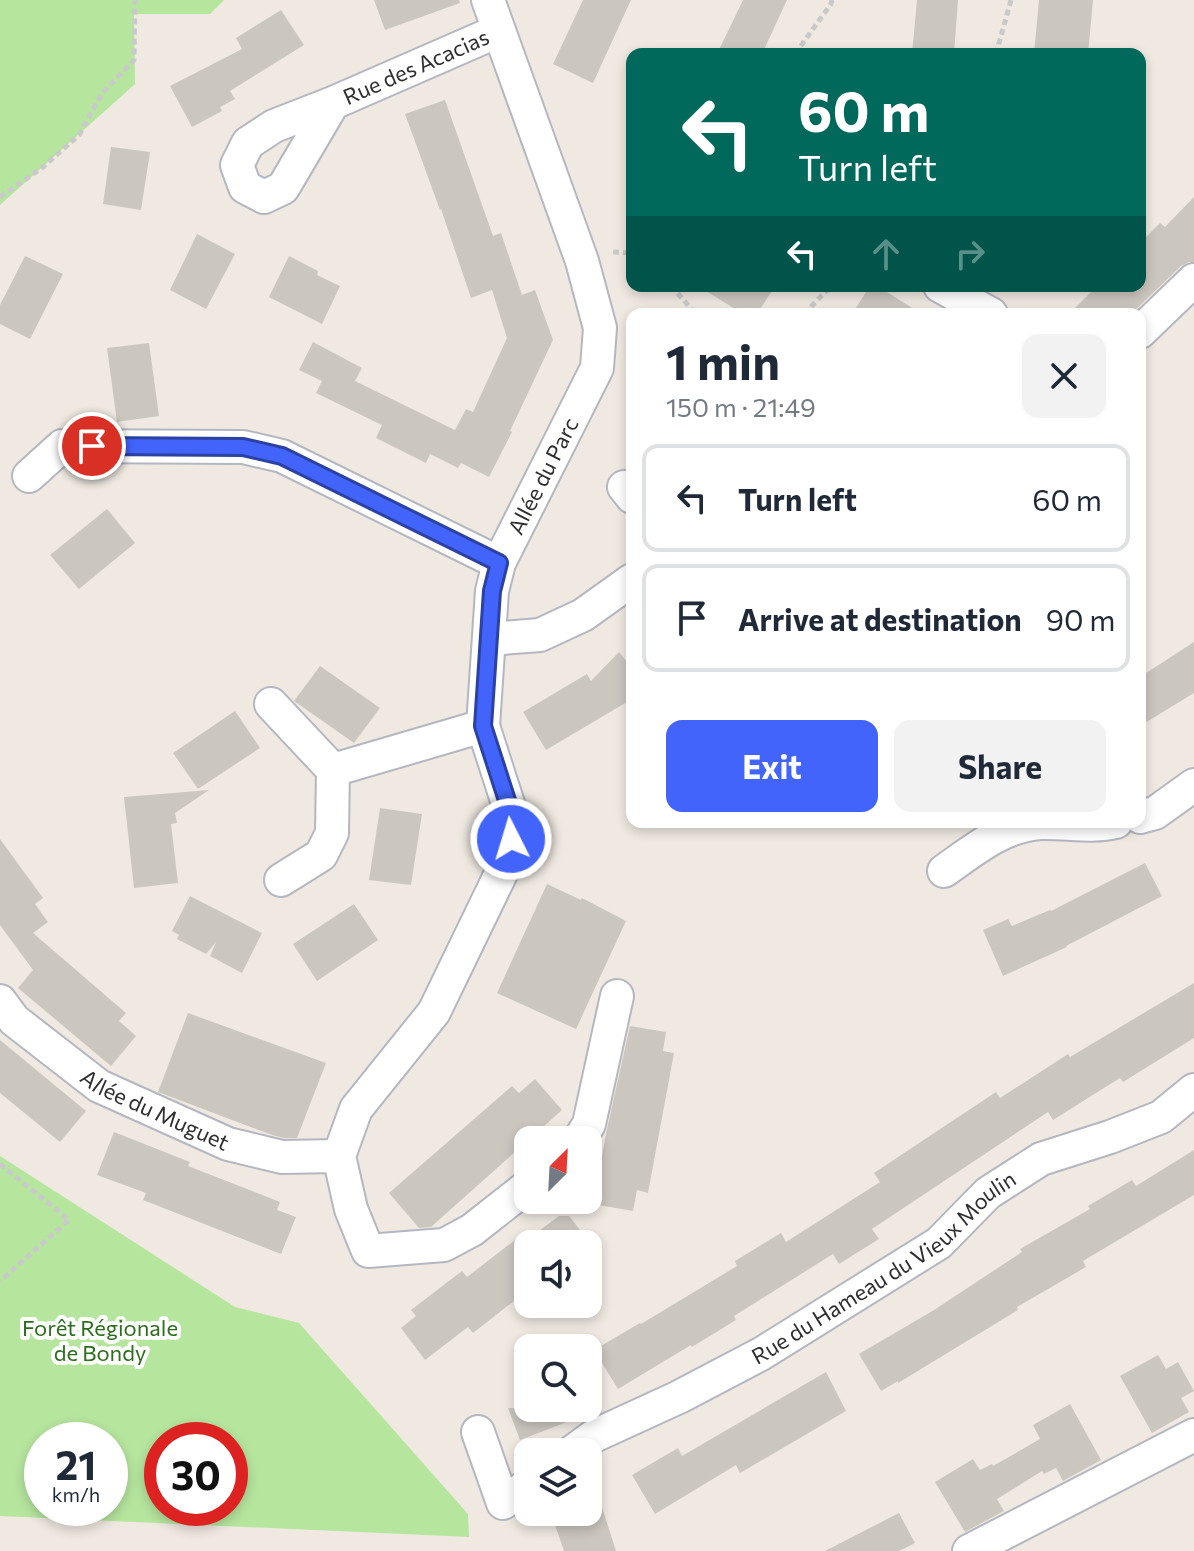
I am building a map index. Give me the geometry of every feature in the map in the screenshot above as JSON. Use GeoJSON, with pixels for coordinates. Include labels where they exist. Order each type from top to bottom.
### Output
{"type":"FeatureCollection","features":[{"type":"Feature","properties":{"kind":"street","name":"Allée du Parc"},"geometry":{"type":"LineString","coordinates":[[339,1156],[356,1109],[434,1012],[508,859],[513,819],[483,726],[492,591],[499,563],[597,368],[600,328],[582,261],[488,0]]}},
{"type":"Feature","properties":{"kind":"street","name":"Rue des Acacias"},"geometry":{"type":"LineString","coordinates":[[333,103],[498,31]]}},
{"type":"Feature","properties":{"kind":"street"},"geometry":{"type":"LineString","coordinates":[[1146,326],[1194,280]]}},
{"type":"Feature","properties":{"kind":"street"},"geometry":{"type":"LineString","coordinates":[[951,292],[980,308]]}},
{"type":"Feature","properties":{"kind":"street"},"geometry":{"type":"LineString","coordinates":[[29,476],[62,446],[243,447],[282,456],[499,563]]}},
{"type":"Feature","properties":{"kind":"street"},"geometry":{"type":"LineString","coordinates":[[489,639],[540,635],[583,615],[626,584]]}},
{"type":"Feature","properties":{"kind":"street"},"geometry":{"type":"LineString","coordinates":[[271,704],[333,770],[332,833],[321,855],[281,880]]}},
{"type":"Feature","properties":{"kind":"street"},"geometry":{"type":"LineString","coordinates":[[333,770],[483,726]]}},
{"type":"Feature","properties":{"kind":"street"},"geometry":{"type":"LineString","coordinates":[[1146,815],[1155,813],[1194,785]]}},
{"type":"Feature","properties":{"kind":"street"},"geometry":{"type":"LineString","coordinates":[[944,871],[994,835],[1020,828]]}},
{"type":"Feature","properties":{"kind":"street"},"geometry":{"type":"LineString","coordinates":[[588,1126],[617,996]]}},
{"type":"Feature","properties":{"kind":"street","name":"Allée du Muguet"},"geometry":{"type":"LineString","coordinates":[[0,1001],[14,1020],[99,1086],[228,1144],[282,1157],[339,1156]]}},
{"type":"Feature","properties":{"kind":"street","name":"Rue du Hameau du Vieux Moulin"},"geometry":{"type":"LineString","coordinates":[[591,1438],[761,1354],[939,1243],[988,1193],[1041,1159],[1161,1117],[1194,1090]]}},
{"type":"Feature","properties":{"kind":"street"},"geometry":{"type":"LineString","coordinates":[[339,1156],[351,1209],[368,1251],[444,1245],[472,1230],[514,1197]]}},
{"type":"Feature","properties":{"kind":"street"},"geometry":{"type":"LineString","coordinates":[[478,1432],[503,1503],[514,1495]]}},
{"type":"Feature","properties":{"kind":"street"},"geometry":{"type":"LineString","coordinates":[[969,1551],[1194,1435]]}},
{"type":"Feature","properties":{"kind":"path"},"geometry":{"type":"LineString","coordinates":[[0,197],[43,167],[79,135],[102,93],[134,60],[135,0]]}},
{"type":"Feature","properties":{"kind":"path"},"geometry":{"type":"LineString","coordinates":[[799,48],[832,0]]}},
{"type":"Feature","properties":{"kind":"path"},"geometry":{"type":"LineString","coordinates":[[998,48],[1011,0]]}},
{"type":"Feature","properties":{"kind":"path"},"geometry":{"type":"LineString","coordinates":[[810,308],[825,292]]}},
{"type":"Feature","properties":{"kind":"path"},"geometry":{"type":"LineString","coordinates":[[0,1164],[69,1220],[0,1281]]}},
{"type":"Feature","properties":{"kind":"green space"},"geometry":{"type":"Polygon","coordinates":[[[0,0],[224,0],[210,14],[134,14],[135,84],[0,205],[0,0]]]}},
{"type":"Feature","properties":{"kind":"green space","name":"Forêt Régionale de Bondy"},"geometry":{"type":"Polygon","coordinates":[[[0,1156],[235,1307],[299,1323],[468,1514],[469,1537],[223,1526],[248,1526],[248,1422],[144,1422],[144,1522],[128,1522],[128,1422],[24,1422],[24,1517],[0,1516],[0,1156]]]}},
{"type":"Feature","properties":{"kind":"building"},"geometry":{"type":"Polygon","coordinates":[[[374,0],[459,0],[460,3],[385,30],[374,0]]]}},
{"type":"Feature","properties":{"kind":"building"},"geometry":{"type":"Polygon","coordinates":[[[583,0],[631,0],[593,83],[553,64],[583,0]]]}},
{"type":"Feature","properties":{"kind":"building"},"geometry":{"type":"Polygon","coordinates":[[[743,0],[787,0],[765,48],[720,48],[743,0]]]}},
{"type":"Feature","properties":{"kind":"building"},"geometry":{"type":"Polygon","coordinates":[[[917,0],[958,0],[954,48],[913,48],[917,0]]]}},
{"type":"Feature","properties":{"kind":"building"},"geometry":{"type":"Polygon","coordinates":[[[1039,0],[1093,0],[1089,48],[1035,48],[1039,0]]]}},
{"type":"Feature","properties":{"kind":"building"},"geometry":{"type":"Polygon","coordinates":[[[281,10],[304,45],[230,91],[235,99],[220,107],[222,111],[192,127],[170,86],[242,49],[236,38],[281,10]]]}},
{"type":"Feature","properties":{"kind":"building"},"geometry":{"type":"Polygon","coordinates":[[[445,100],[493,236],[501,233],[522,295],[535,290],[553,340],[489,477],[461,463],[458,468],[430,454],[426,463],[376,438],[382,425],[316,393],[322,381],[299,370],[313,342],[362,368],[355,381],[455,430],[466,409],[473,412],[507,338],[492,290],[471,298],[405,114],[445,100]]]}},
{"type":"Feature","properties":{"kind":"building"},"geometry":{"type":"Polygon","coordinates":[[[111,147],[150,152],[141,210],[103,204],[111,147]]]}},
{"type":"Feature","properties":{"kind":"building"},"geometry":{"type":"Polygon","coordinates":[[[1194,197],[1194,262],[1181,266],[1137,308],[1075,308],[1091,292],[1146,292],[1146,237],[1160,223],[1165,227],[1194,197]]]}},
{"type":"Feature","properties":{"kind":"building"},"geometry":{"type":"Polygon","coordinates":[[[197,234],[235,254],[206,309],[170,290],[197,234]]]}},
{"type":"Feature","properties":{"kind":"building"},"geometry":{"type":"Polygon","coordinates":[[[25,256],[63,274],[30,339],[0,324],[0,305],[25,256]]]}},
{"type":"Feature","properties":{"kind":"building"},"geometry":{"type":"Polygon","coordinates":[[[289,256],[340,286],[322,324],[269,297],[289,256]]]}},
{"type":"Feature","properties":{"kind":"building"},"geometry":{"type":"Polygon","coordinates":[[[708,292],[771,292],[761,308],[733,308],[708,292]]]}},
{"type":"Feature","properties":{"kind":"building"},"geometry":{"type":"Polygon","coordinates":[[[866,292],[887,292],[912,308],[856,308],[866,292]]]}},
{"type":"Feature","properties":{"kind":"building"},"geometry":{"type":"Polygon","coordinates":[[[149,343],[159,416],[117,422],[107,348],[149,343]]]}},
{"type":"Feature","properties":{"kind":"building"},"geometry":{"type":"Polygon","coordinates":[[[107,509],[135,543],[79,589],[50,555],[107,509]]]}},
{"type":"Feature","properties":{"kind":"building"},"geometry":{"type":"Polygon","coordinates":[[[1194,642],[1194,693],[1146,722],[1146,673],[1194,642]]]}},
{"type":"Feature","properties":{"kind":"building"},"geometry":{"type":"Polygon","coordinates":[[[619,652],[626,661],[626,703],[546,750],[523,712],[587,674],[591,681],[619,652]]]}},
{"type":"Feature","properties":{"kind":"building"},"geometry":{"type":"Polygon","coordinates":[[[320,666],[380,708],[354,743],[294,701],[320,666]]]}},
{"type":"Feature","properties":{"kind":"building"},"geometry":{"type":"Polygon","coordinates":[[[235,711],[260,748],[198,789],[173,753],[235,711]]]}},
{"type":"Feature","properties":{"kind":"building"},"geometry":{"type":"Polygon","coordinates":[[[209,790],[175,813],[177,823],[171,824],[178,883],[134,888],[124,797],[209,790]]]}},
{"type":"Feature","properties":{"kind":"building"},"geometry":{"type":"Polygon","coordinates":[[[380,808],[422,814],[411,885],[369,880],[380,808]]]}},
{"type":"Feature","properties":{"kind":"building"},"geometry":{"type":"Polygon","coordinates":[[[0,839],[43,898],[35,904],[48,922],[33,933],[126,1013],[119,1021],[136,1036],[111,1066],[18,988],[33,970],[0,925],[0,839]]]}},
{"type":"Feature","properties":{"kind":"building"},"geometry":{"type":"Polygon","coordinates":[[[1145,863],[1162,896],[1067,947],[1003,976],[983,930],[1008,919],[1012,926],[1051,911],[1145,863]]]}},
{"type":"Feature","properties":{"kind":"building"},"geometry":{"type":"Polygon","coordinates":[[[547,884],[626,921],[576,1029],[497,993],[547,884]]]}},
{"type":"Feature","properties":{"kind":"building"},"geometry":{"type":"Polygon","coordinates":[[[190,896],[262,933],[242,973],[210,956],[216,942],[206,954],[177,939],[179,935],[172,931],[190,896]]]}},
{"type":"Feature","properties":{"kind":"building"},"geometry":{"type":"Polygon","coordinates":[[[354,904],[378,940],[317,981],[293,944],[354,904]]]}},
{"type":"Feature","properties":{"kind":"building"},"geometry":{"type":"Polygon","coordinates":[[[1194,983],[1194,1038],[1123,1082],[1120,1078],[1053,1120],[1048,1112],[872,1229],[879,1239],[839,1264],[833,1254],[734,1316],[736,1320],[618,1389],[602,1363],[602,1345],[737,1266],[735,1261],[781,1233],[786,1242],[880,1182],[874,1173],[996,1092],[1000,1098],[1068,1054],[1070,1057],[1194,983]]]}},
{"type":"Feature","properties":{"kind":"building"},"geometry":{"type":"Polygon","coordinates":[[[188,1013],[326,1063],[297,1138],[272,1135],[158,1092],[188,1013]]]}},
{"type":"Feature","properties":{"kind":"building"},"geometry":{"type":"Polygon","coordinates":[[[630,1026],[666,1032],[663,1051],[674,1053],[648,1193],[637,1190],[633,1211],[602,1206],[602,1156],[630,1026]]]}},
{"type":"Feature","properties":{"kind":"building"},"geometry":{"type":"Polygon","coordinates":[[[0,1040],[86,1111],[60,1142],[0,1093],[0,1040]]]}},
{"type":"Feature","properties":{"kind":"building"},"geometry":{"type":"Polygon","coordinates":[[[535,1079],[562,1110],[544,1126],[514,1126],[514,1153],[431,1227],[419,1228],[389,1193],[512,1086],[519,1093],[535,1079]]]}},
{"type":"Feature","properties":{"kind":"building"},"geometry":{"type":"Polygon","coordinates":[[[114,1132],[190,1162],[188,1166],[280,1202],[277,1210],[296,1217],[281,1254],[143,1200],[146,1193],[97,1175],[114,1132]]]}},
{"type":"Feature","properties":{"kind":"building"},"geometry":{"type":"Polygon","coordinates":[[[1194,1150],[1194,1195],[1083,1261],[1086,1267],[1017,1307],[1018,1310],[881,1391],[859,1354],[934,1310],[1022,1252],[1020,1249],[1090,1209],[1088,1206],[1132,1180],[1136,1186],[1194,1150]]]}},
{"type":"Feature","properties":{"kind":"building"},"geometry":{"type":"Polygon","coordinates":[[[559,1216],[569,1216],[580,1230],[540,1230],[559,1216]]]}},
{"type":"Feature","properties":{"kind":"building"},"geometry":{"type":"Polygon","coordinates":[[[514,1241],[514,1301],[473,1333],[468,1327],[425,1360],[401,1328],[416,1316],[411,1310],[462,1271],[467,1277],[514,1241]]]}},
{"type":"Feature","properties":{"kind":"building"},"geometry":{"type":"Polygon","coordinates":[[[1158,1355],[1166,1369],[1178,1362],[1194,1391],[1181,1398],[1189,1412],[1152,1433],[1120,1376],[1158,1355]]]}},
{"type":"Feature","properties":{"kind":"building"},"geometry":{"type":"Polygon","coordinates":[[[826,1372],[846,1411],[740,1473],[736,1465],[655,1514],[632,1475],[678,1448],[682,1456],[826,1372]]]}},
{"type":"Feature","properties":{"kind":"building"},"geometry":{"type":"Polygon","coordinates":[[[1070,1404],[1101,1460],[1063,1481],[1056,1468],[1044,1474],[1042,1471],[997,1499],[1004,1511],[965,1532],[935,1482],[973,1459],[980,1470],[993,1466],[1040,1439],[1033,1425],[1070,1404]]]}},
{"type":"Feature","properties":{"kind":"building"},"geometry":{"type":"Polygon","coordinates":[[[508,1408],[514,1408],[514,1422],[567,1422],[525,1438],[519,1438],[508,1408]]]}},
{"type":"Feature","properties":{"kind":"building"},"geometry":{"type":"Polygon","coordinates":[[[602,1507],[616,1551],[564,1551],[555,1526],[602,1526],[602,1507]]]}},
{"type":"Feature","properties":{"kind":"building"},"geometry":{"type":"Polygon","coordinates":[[[899,1513],[915,1543],[899,1551],[825,1551],[899,1513]]]}},
{"type":"Feature","properties":{"kind":"route"},"geometry":{"type":"LineString","coordinates":[[92,446],[243,447],[282,456],[499,563],[492,591],[483,726],[513,819],[511,839]]}}]}
